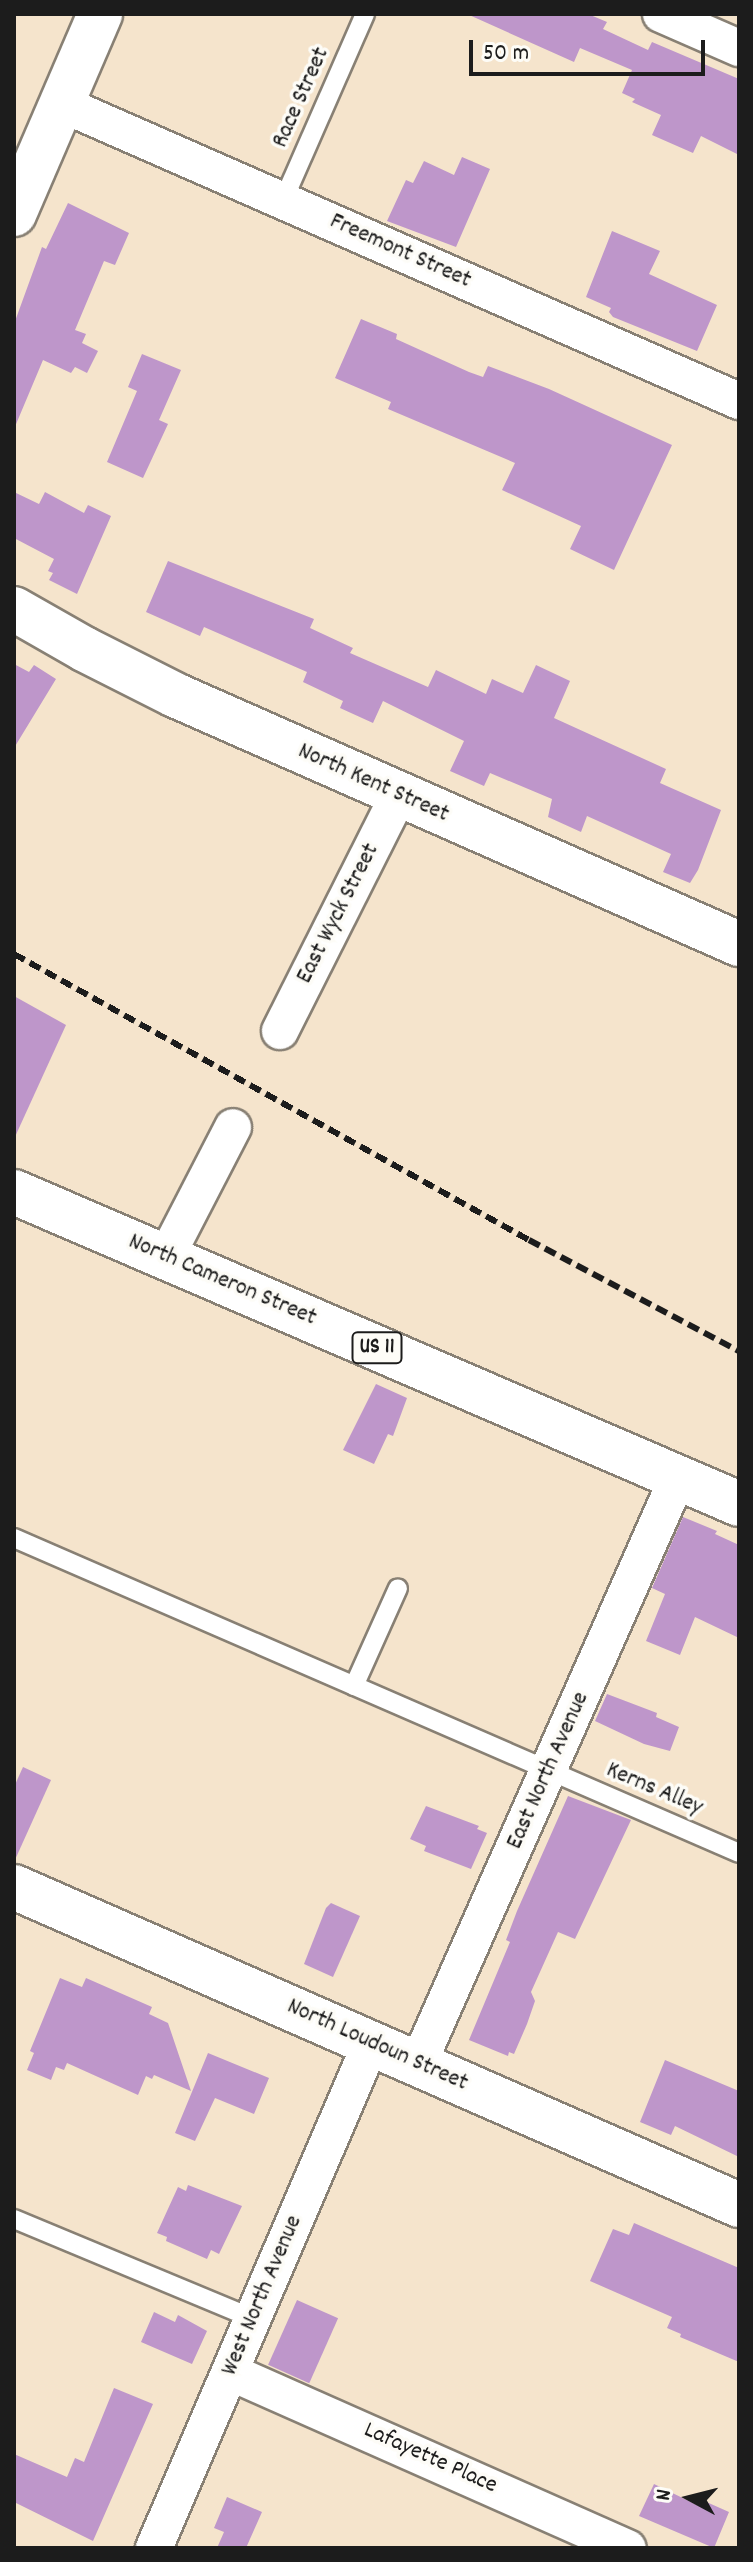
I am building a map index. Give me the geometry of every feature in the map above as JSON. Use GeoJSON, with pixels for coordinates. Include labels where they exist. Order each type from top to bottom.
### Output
{"type":"FeatureCollection","features":[{"type":"Feature","properties":{"kind":"street"},"geometry":{"type":"LineString","coordinates":[[14,214],[100,14]]}},
{"type":"Feature","properties":{"kind":"street"},"geometry":{"type":"LineString","coordinates":[[661,14],[739,48]]}},
{"type":"Feature","properties":{"kind":"street","name":"Freemont Street"},"geometry":{"type":"LineString","coordinates":[[62,104],[739,401]]}},
{"type":"Feature","properties":{"kind":"street","name":"North Kent Street"},"geometry":{"type":"LineString","coordinates":[[14,609],[175,695],[739,944]]}},
{"type":"Feature","properties":{"kind":"street","name":"East Wyck Street"},"geometry":{"type":"LineString","coordinates":[[280,1031],[398,796]]}},
{"type":"Feature","properties":{"kind":"street"},"geometry":{"type":"LineString","coordinates":[[166,1257],[233,1127]]}},
{"type":"Feature","properties":{"kind":"street","name":"North Cameron Street"},"geometry":{"type":"LineString","coordinates":[[14,1192],[739,1504]]}},
{"type":"Feature","properties":{"kind":"street","name":"East North Avenue"},"geometry":{"type":"LineString","coordinates":[[418,2064],[678,1477]]}},
{"type":"Feature","properties":{"kind":"street","name":"North Loudoun Street"},"geometry":{"type":"LineString","coordinates":[[14,1887],[739,2205]]}},
{"type":"Feature","properties":{"kind":"street","name":"West North Avenue"},"geometry":{"type":"LineString","coordinates":[[154,2548],[371,2043]]}},
{"type":"Feature","properties":{"kind":"street","name":"Lafayette Place"},"geometry":{"type":"LineString","coordinates":[[230,2372],[628,2548]]}},
{"type":"Feature","properties":{"kind":"lane","name":"Race Street"},"geometry":{"type":"LineString","coordinates":[[283,201],[365,14]]}},
{"type":"Feature","properties":{"kind":"lane","name":"Kerns Alley"},"geometry":{"type":"LineString","coordinates":[[14,1538],[739,1853]]}},
{"type":"Feature","properties":{"kind":"lane"},"geometry":{"type":"LineString","coordinates":[[354,1686],[398,1588]]}},
{"type":"Feature","properties":{"kind":"lane"},"geometry":{"type":"LineString","coordinates":[[14,2219],[254,2319]]}},
{"type":"Feature","properties":{"kind":"building"},"geometry":{"type":"Polygon","coordinates":[[[467,14],[588,14],[607,22],[603,29],[648,50],[652,42],[739,79],[739,155],[701,136],[693,153],[652,135],[661,115],[632,102],[635,99],[622,93],[632,70],[580,48],[574,62],[467,14]]]}},
{"type":"Feature","properties":{"kind":"building"},"geometry":{"type":"Polygon","coordinates":[[[462,157],[490,169],[456,247],[387,221],[406,180],[413,183],[424,161],[454,175],[462,157]]]}},
{"type":"Feature","properties":{"kind":"building"},"geometry":{"type":"Polygon","coordinates":[[[68,203],[129,233],[115,265],[104,261],[75,330],[86,334],[82,343],[98,351],[87,373],[75,367],[71,373],[43,360],[14,429],[14,324],[42,247],[46,249],[68,203]]]}},
{"type":"Feature","properties":{"kind":"building"},"geometry":{"type":"Polygon","coordinates":[[[612,231],[660,251],[649,274],[717,305],[697,351],[613,317],[609,312],[611,308],[586,297],[612,231]]]}},
{"type":"Feature","properties":{"kind":"building"},"geometry":{"type":"Polygon","coordinates":[[[361,319],[397,334],[396,339],[469,372],[483,377],[488,366],[549,389],[672,445],[614,570],[570,549],[581,526],[502,490],[515,463],[388,409],[391,402],[335,378],[361,319]]]}},
{"type":"Feature","properties":{"kind":"building"},"geometry":{"type":"Polygon","coordinates":[[[142,354],[181,370],[159,420],[168,424],[143,478],[107,462],[137,391],[128,387],[142,354]]]}},
{"type":"Feature","properties":{"kind":"building"},"geometry":{"type":"Polygon","coordinates":[[[14,492],[39,504],[45,492],[84,513],[88,505],[111,516],[77,594],[49,580],[53,573],[48,571],[54,559],[14,538],[14,492]]]}},
{"type":"Feature","properties":{"kind":"building"},"geometry":{"type":"Polygon","coordinates":[[[168,561],[314,619],[310,628],[353,648],[350,653],[428,687],[436,670],[486,694],[492,679],[523,693],[536,665],[570,681],[554,718],[666,769],[660,783],[721,810],[698,870],[690,883],[663,872],[671,854],[587,816],[581,832],[548,817],[552,799],[490,773],[484,786],[450,771],[464,741],[383,701],[373,723],[340,708],[343,701],[303,682],[307,672],[204,627],[200,636],[146,612],[168,561]]]}},
{"type":"Feature","properties":{"kind":"building"},"geometry":{"type":"Polygon","coordinates":[[[14,664],[29,672],[34,665],[56,679],[14,748],[14,664]]]}},
{"type":"Feature","properties":{"kind":"building"},"geometry":{"type":"Polygon","coordinates":[[[14,996],[66,1025],[14,1139],[14,996]]]}},
{"type":"Feature","properties":{"kind":"building"},"geometry":{"type":"Polygon","coordinates":[[[376,1384],[407,1398],[393,1436],[388,1434],[374,1464],[343,1450],[376,1384]]]}},
{"type":"Feature","properties":{"kind":"building"},"geometry":{"type":"Polygon","coordinates":[[[683,1517],[717,1531],[715,1534],[739,1545],[739,1638],[695,1617],[680,1655],[646,1641],[665,1594],[652,1588],[683,1517]]]}},
{"type":"Feature","properties":{"kind":"building"},"geometry":{"type":"Polygon","coordinates":[[[607,1694],[657,1713],[656,1717],[679,1727],[670,1751],[644,1744],[595,1721],[607,1694]]]}},
{"type":"Feature","properties":{"kind":"building"},"geometry":{"type":"Polygon","coordinates":[[[23,1767],[51,1780],[14,1862],[14,1787],[23,1767]]]}},
{"type":"Feature","properties":{"kind":"building"},"geometry":{"type":"Polygon","coordinates":[[[568,1796],[631,1820],[575,1939],[558,1932],[531,1992],[535,2001],[527,2024],[514,2054],[509,2052],[508,2056],[469,2040],[510,1942],[506,1940],[517,1911],[568,1796]]]}},
{"type":"Feature","properties":{"kind":"building"},"geometry":{"type":"Polygon","coordinates":[[[426,1806],[479,1826],[477,1829],[487,1833],[471,1869],[424,1851],[426,1846],[410,1839],[426,1806]]]}},
{"type":"Feature","properties":{"kind":"building"},"geometry":{"type":"Polygon","coordinates":[[[331,1903],[360,1916],[333,1977],[304,1964],[326,1908],[331,1903]]]}},
{"type":"Feature","properties":{"kind":"building"},"geometry":{"type":"Polygon","coordinates":[[[60,1978],[82,1987],[86,1978],[152,2007],[149,2014],[168,2023],[191,2091],[154,2075],[152,2079],[146,2076],[138,2095],[67,2063],[64,2070],[56,2067],[51,2080],[27,2070],[34,2053],[30,2051],[60,1978]]]}},
{"type":"Feature","properties":{"kind":"building"},"geometry":{"type":"Polygon","coordinates":[[[208,2053],[269,2078],[254,2114],[215,2098],[195,2141],[175,2133],[208,2053]]]}},
{"type":"Feature","properties":{"kind":"building"},"geometry":{"type":"Polygon","coordinates":[[[665,2060],[739,2091],[739,2157],[675,2126],[671,2135],[640,2122],[665,2060]]]}},
{"type":"Feature","properties":{"kind":"building"},"geometry":{"type":"Polygon","coordinates":[[[188,2185],[242,2206],[219,2254],[211,2250],[207,2259],[166,2241],[167,2237],[157,2233],[178,2187],[186,2191],[188,2185]]]}},
{"type":"Feature","properties":{"kind":"building"},"geometry":{"type":"Polygon","coordinates":[[[634,2223],[739,2268],[739,2362],[680,2337],[681,2334],[667,2328],[672,2317],[590,2281],[613,2229],[629,2235],[634,2223]]]}},
{"type":"Feature","properties":{"kind":"building"},"geometry":{"type":"Polygon","coordinates":[[[297,2300],[338,2318],[309,2383],[268,2365],[297,2300]]]}},
{"type":"Feature","properties":{"kind":"building"},"geometry":{"type":"Polygon","coordinates":[[[154,2312],[175,2322],[178,2315],[207,2331],[192,2364],[141,2342],[154,2312]]]}},
{"type":"Feature","properties":{"kind":"building"},"geometry":{"type":"Polygon","coordinates":[[[114,2388],[153,2404],[93,2541],[14,2502],[14,2454],[67,2477],[75,2458],[84,2462],[114,2388]]]}},
{"type":"Feature","properties":{"kind":"building"},"geometry":{"type":"Polygon","coordinates":[[[654,2484],[699,2506],[702,2500],[729,2512],[714,2548],[639,2516],[654,2484]]]}},
{"type":"Feature","properties":{"kind":"building"},"geometry":{"type":"Polygon","coordinates":[[[227,2497],[262,2512],[246,2548],[217,2548],[224,2532],[214,2528],[227,2497]]]}},
{"type":"Feature","properties":{"kind":"railway"},"geometry":{"type":"LineString","coordinates":[[14,954],[529,1240],[739,1351]]}}]}
